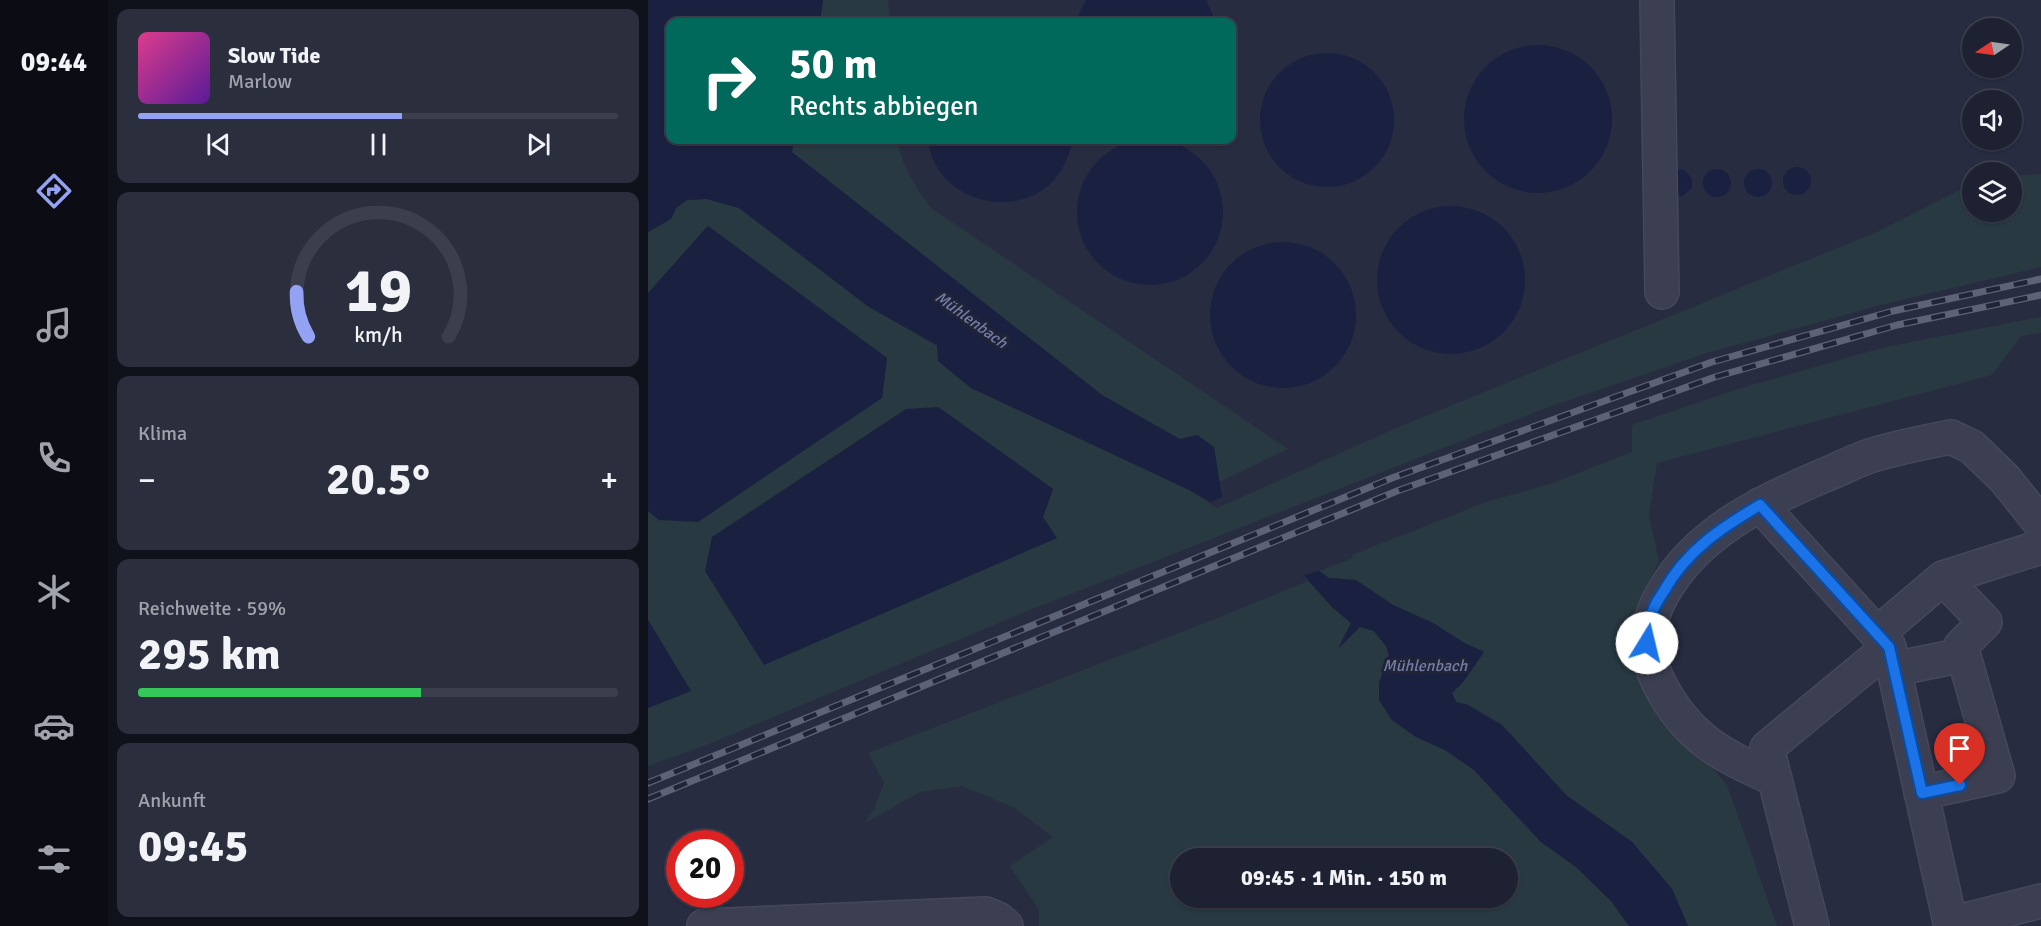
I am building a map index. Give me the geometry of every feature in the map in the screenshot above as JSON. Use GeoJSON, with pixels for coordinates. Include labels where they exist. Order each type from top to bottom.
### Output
{"type":"FeatureCollection","features":[{"type":"Feature","properties":{"kind":"lane"},"geometry":{"type":"LineString","coordinates":[[1657,0],[1662,292]]}},
{"type":"Feature","properties":{"kind":"lane"},"geometry":{"type":"LineString","coordinates":[[1775,779],[1707,744],[1684,723],[1653,672],[1647,643],[1654,608],[1673,574],[1699,545],[1760,505],[1806,483],[1874,454],[1951,436],[1971,447],[2005,479],[2041,524]]}},
{"type":"Feature","properties":{"kind":"lane"},"geometry":{"type":"LineString","coordinates":[[1760,505],[1887,650],[1922,793],[1950,925],[2041,901]]}},
{"type":"Feature","properties":{"kind":"lane"},"geometry":{"type":"LineString","coordinates":[[1812,926],[1767,748],[1887,650],[1943,578],[2041,547]]}},
{"type":"Feature","properties":{"kind":"lane"},"geometry":{"type":"LineString","coordinates":[[1922,793],[1998,776],[1961,646],[1985,622],[1943,578]]}},
{"type":"Feature","properties":{"kind":"lane"},"geometry":{"type":"LineString","coordinates":[[1887,650],[1963,655]]}},
{"type":"Feature","properties":{"kind":"lane"},"geometry":{"type":"LineString","coordinates":[[704,926],[986,914],[998,919],[1006,926]]}},
{"type":"Feature","properties":{"kind":"shaded area"},"geometry":{"type":"Polygon","coordinates":[[[823,0],[888,0],[890,18],[821,18],[823,0]]]}},
{"type":"Feature","properties":{"kind":"shaded area"},"geometry":{"type":"Polygon","coordinates":[[[793,144],[898,144],[910,176],[931,208],[1288,449],[1219,482],[1214,447],[1197,435],[1180,440],[1102,395],[791,152],[793,144]]]}},
{"type":"Feature","properties":{"kind":"shaded area"},"geometry":{"type":"Polygon","coordinates":[[[2041,174],[2041,267],[1885,304],[1707,353],[1546,408],[1025,612],[709,744],[648,766],[648,708],[691,691],[648,620],[648,511],[659,520],[882,398],[887,358],[708,226],[648,293],[648,232],[671,219],[676,208],[687,200],[707,199],[739,208],[869,307],[1217,508],[1401,426],[1877,232],[1962,189],[1962,222],[2022,222],[2022,175],[2041,174]],[[938,407],[1056,539],[1043,517],[1053,489],[938,407]]]}},
{"type":"Feature","properties":{"kind":"shaded area"},"geometry":{"type":"Polygon","coordinates":[[[2041,317],[2041,333],[2021,336],[1992,375],[1657,463],[1649,515],[1659,561],[1636,608],[1631,669],[1727,785],[1777,926],[1688,926],[1672,889],[1632,842],[1566,795],[1502,725],[1468,705],[1456,702],[1452,693],[1464,681],[1484,651],[1466,644],[1433,623],[1393,605],[1356,580],[1329,578],[1319,571],[1353,558],[1352,555],[1486,502],[1550,484],[1632,452],[1632,425],[1741,388],[1885,347],[2041,317]]]}},
{"type":"Feature","properties":{"kind":"shaded area"},"geometry":{"type":"Polygon","coordinates":[[[1308,581],[1332,607],[1351,623],[1339,646],[1360,627],[1374,631],[1386,646],[1389,655],[1379,683],[1379,700],[1392,720],[1416,737],[1445,750],[1474,770],[1541,842],[1576,867],[1611,901],[1629,926],[1039,926],[1039,910],[1010,866],[1053,837],[1013,807],[962,786],[920,792],[865,823],[873,811],[884,783],[868,753],[1308,581]]]}},
{"type":"Feature","properties":{"kind":"water"},"geometry":{"type":"Polygon","coordinates":[[[648,0],[823,0],[821,18],[666,18],[666,144],[793,144],[792,152],[1102,395],[1180,439],[1197,435],[1214,447],[1222,497],[1211,502],[971,388],[938,361],[937,345],[869,307],[739,208],[707,199],[687,200],[676,208],[671,219],[648,232],[648,0]]]}},
{"type":"Feature","properties":{"kind":"water"},"geometry":{"type":"Polygon","coordinates":[[[1086,0],[1206,0],[1214,18],[1077,18],[1086,0]]]}},
{"type":"Feature","properties":{"kind":"water"},"geometry":{"type":"Polygon","coordinates":[[[1538,45],[1566,50],[1591,66],[1607,91],[1612,119],[1607,147],[1591,172],[1566,188],[1538,193],[1510,188],[1485,172],[1469,147],[1464,119],[1469,91],[1485,66],[1510,50],[1538,45]]]}},
{"type":"Feature","properties":{"kind":"water"},"geometry":{"type":"Polygon","coordinates":[[[1327,53],[1353,58],[1375,72],[1389,94],[1394,120],[1389,146],[1375,168],[1353,182],[1327,187],[1301,182],[1279,168],[1265,146],[1260,120],[1265,94],[1279,72],[1301,58],[1327,53]]]}},
{"type":"Feature","properties":{"kind":"water"},"geometry":{"type":"Polygon","coordinates":[[[929,144],[1072,144],[1059,174],[1050,184],[1033,195],[1014,201],[995,202],[976,198],[958,189],[944,176],[933,160],[929,144]]]}},
{"type":"Feature","properties":{"kind":"water"},"geometry":{"type":"Polygon","coordinates":[[[1122,144],[1178,144],[1191,151],[1211,171],[1222,198],[1222,226],[1211,253],[1191,273],[1164,284],[1136,284],[1109,273],[1089,253],[1078,226],[1078,198],[1082,184],[1098,160],[1122,144]]]}},
{"type":"Feature","properties":{"kind":"water"},"geometry":{"type":"Polygon","coordinates":[[[1797,167],[1807,171],[1811,181],[1807,191],[1797,195],[1787,191],[1783,181],[1787,171],[1797,167]]]}},
{"type":"Feature","properties":{"kind":"water"},"geometry":{"type":"Polygon","coordinates":[[[1676,169],[1684,170],[1692,178],[1692,188],[1682,196],[1672,196],[1676,169]]]}},
{"type":"Feature","properties":{"kind":"water"},"geometry":{"type":"Polygon","coordinates":[[[1717,169],[1727,173],[1731,183],[1727,193],[1717,197],[1707,193],[1703,183],[1707,173],[1717,169]]]}},
{"type":"Feature","properties":{"kind":"water"},"geometry":{"type":"Polygon","coordinates":[[[1758,169],[1768,173],[1772,183],[1768,193],[1758,197],[1748,193],[1744,183],[1748,173],[1758,169]]]}},
{"type":"Feature","properties":{"kind":"water"},"geometry":{"type":"Polygon","coordinates":[[[1451,206],[1479,211],[1504,227],[1520,252],[1525,280],[1520,308],[1504,333],[1479,349],[1451,354],[1423,349],[1398,333],[1382,308],[1377,280],[1382,252],[1398,227],[1423,211],[1451,206]]]}},
{"type":"Feature","properties":{"kind":"water"},"geometry":{"type":"Polygon","coordinates":[[[708,226],[887,358],[882,398],[698,522],[659,520],[648,511],[648,293],[708,226]]]}},
{"type":"Feature","properties":{"kind":"water"},"geometry":{"type":"Polygon","coordinates":[[[1283,242],[1311,247],[1335,263],[1351,287],[1356,315],[1351,343],[1335,367],[1311,383],[1283,388],[1255,383],[1231,367],[1215,343],[1210,315],[1215,287],[1231,263],[1255,247],[1283,242]]]}},
{"type":"Feature","properties":{"kind":"water"},"geometry":{"type":"Polygon","coordinates":[[[938,407],[1053,489],[1043,517],[1057,538],[764,665],[705,571],[712,537],[906,409],[938,407]]]}},
{"type":"Feature","properties":{"kind":"water","name":"Mühlenbach"},"geometry":{"type":"Polygon","coordinates":[[[1319,571],[1329,578],[1356,580],[1393,605],[1433,623],[1466,644],[1484,652],[1464,681],[1452,693],[1456,702],[1468,705],[1502,725],[1566,795],[1632,842],[1672,889],[1688,926],[1629,926],[1611,901],[1576,867],[1541,842],[1474,770],[1445,750],[1416,737],[1392,720],[1379,700],[1379,683],[1389,655],[1386,646],[1374,631],[1360,627],[1338,649],[1351,623],[1332,607],[1304,575],[1319,571]]]}},
{"type":"Feature","properties":{"kind":"water"},"geometry":{"type":"Polygon","coordinates":[[[648,620],[691,691],[648,708],[648,620]]]}},
{"type":"Feature","properties":{"kind":"railway"},"geometry":{"type":"LineString","coordinates":[[648,783],[1392,478],[1712,362],[1893,311],[2041,279]]}},
{"type":"Feature","properties":{"kind":"railway"},"geometry":{"type":"LineString","coordinates":[[648,799],[1397,491],[1715,377],[1897,325],[2041,295]]}},
{"type":"Feature","properties":{"kind":"route"},"geometry":{"type":"LineString","coordinates":[[1647,643],[1654,608],[1673,574],[1699,545],[1760,505],[1889,647],[1922,793],[1960,785]]}}]}
